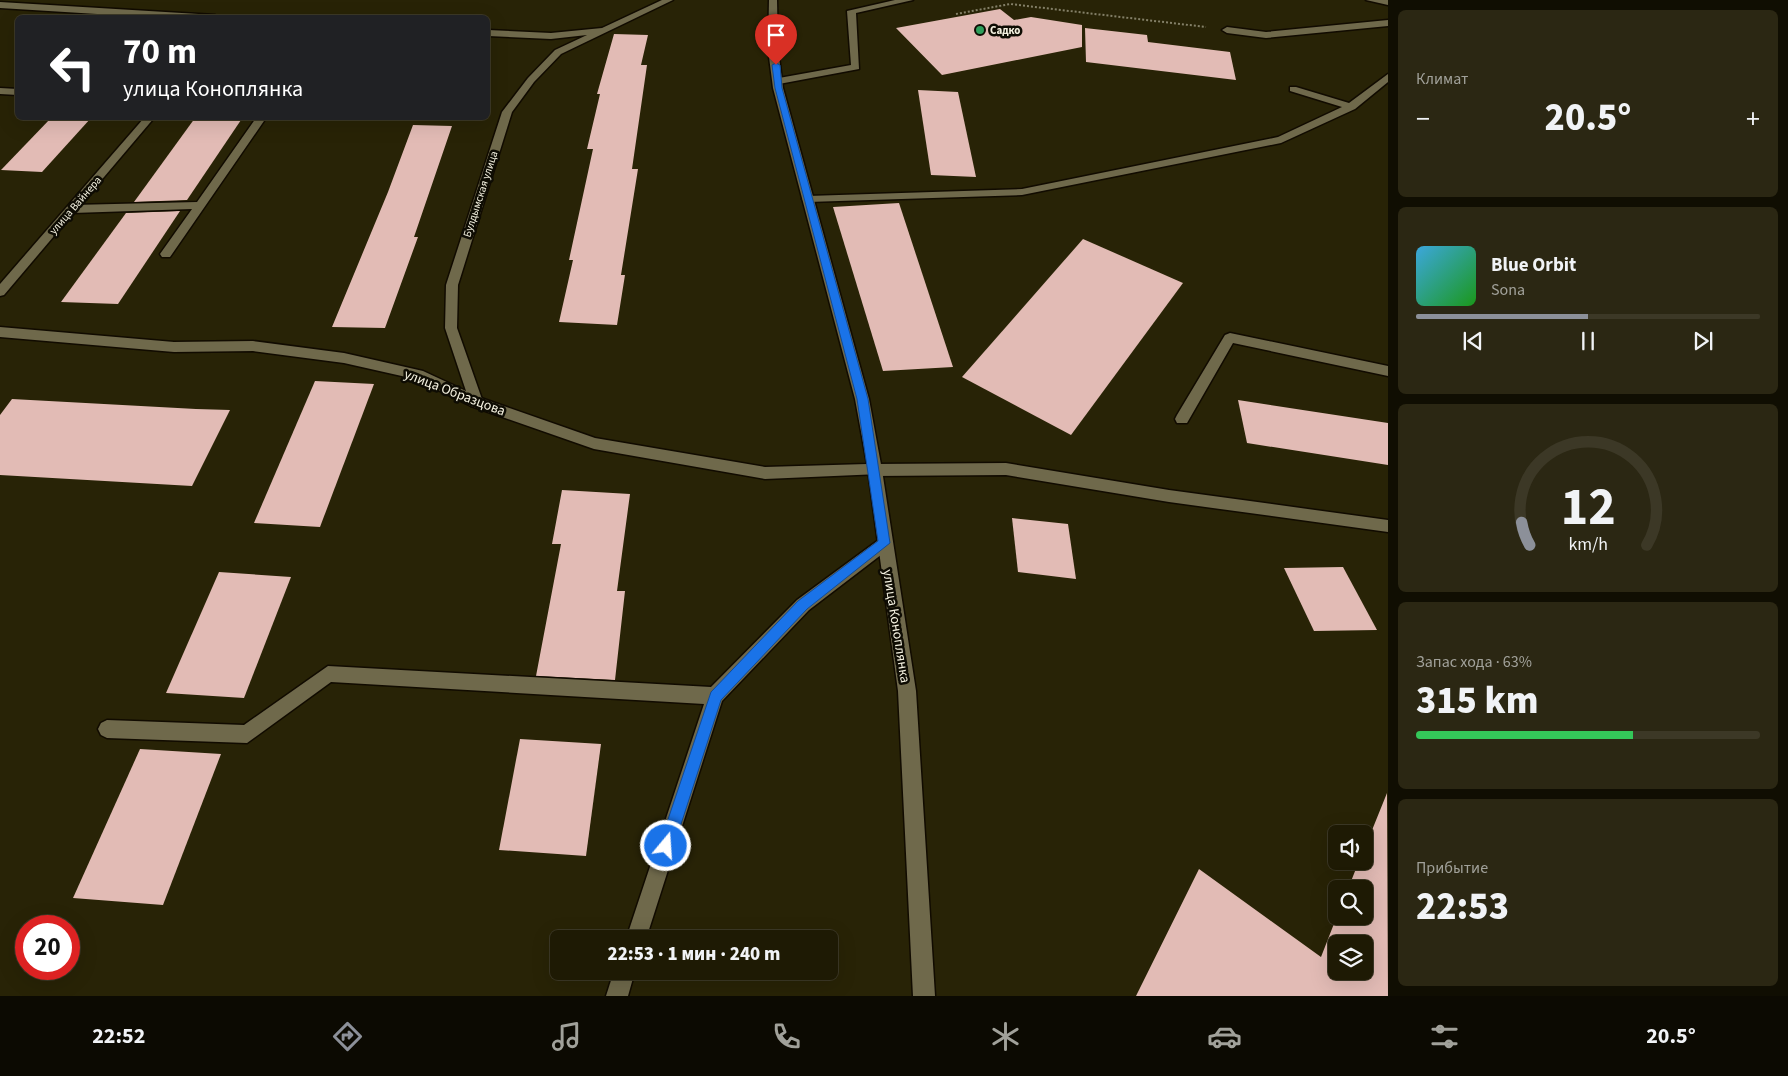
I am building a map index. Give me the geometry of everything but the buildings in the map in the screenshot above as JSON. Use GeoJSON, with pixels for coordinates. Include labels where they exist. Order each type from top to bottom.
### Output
{"type":"FeatureCollection","features":[{"type":"Feature","properties":{"kind":"street","name":"Булдымская улица"},"geometry":{"type":"LineString","coordinates":[[476,402],[451,328],[452,285],[507,112],[531,80],[558,52],[669,0]]}},
{"type":"Feature","properties":{"kind":"street","name":"улица Коноплянка"},"geometry":{"type":"LineString","coordinates":[[773,0],[774,48],[779,81],[778,88],[862,399],[875,470],[884,543],[907,691],[924,996]]}},
{"type":"Feature","properties":{"kind":"street"},"geometry":{"type":"LineString","coordinates":[[779,81],[856,67],[851,11],[909,0]]}},
{"type":"Feature","properties":{"kind":"street"},"geometry":{"type":"LineString","coordinates":[[1370,0],[1388,2]]}},
{"type":"Feature","properties":{"kind":"street"},"geometry":{"type":"LineString","coordinates":[[0,6],[161,15]]}},
{"type":"Feature","properties":{"kind":"street"},"geometry":{"type":"LineString","coordinates":[[1226,30],[1266,35],[1388,23]]}},
{"type":"Feature","properties":{"kind":"street"},"geometry":{"type":"LineString","coordinates":[[490,33],[551,36],[604,30]]}},
{"type":"Feature","properties":{"kind":"street"},"geometry":{"type":"LineString","coordinates":[[808,199],[1022,192],[1281,140],[1351,107],[1388,77]]}},
{"type":"Feature","properties":{"kind":"street"},"geometry":{"type":"LineString","coordinates":[[1293,89],[1351,107]]}},
{"type":"Feature","properties":{"kind":"street"},"geometry":{"type":"LineString","coordinates":[[0,92],[15,92]]}},
{"type":"Feature","properties":{"kind":"street","name":"улица Вайнера"},"geometry":{"type":"LineString","coordinates":[[0,292],[147,120]]}},
{"type":"Feature","properties":{"kind":"street"},"geometry":{"type":"LineString","coordinates":[[166,254],[260,120]]}},
{"type":"Feature","properties":{"kind":"street"},"geometry":{"type":"LineString","coordinates":[[73,209],[199,205]]}},
{"type":"Feature","properties":{"kind":"street","name":"улица Образцова"},"geometry":{"type":"LineString","coordinates":[[0,332],[174,347],[253,346],[344,358],[418,375],[476,402],[594,443],[765,473],[1006,469],[1169,496],[1388,526]]}},
{"type":"Feature","properties":{"kind":"street"},"geometry":{"type":"LineString","coordinates":[[1182,419],[1230,338],[1388,371]]}},
{"type":"Feature","properties":{"kind":"street"},"geometry":{"type":"LineString","coordinates":[[639,930],[715,696],[803,605],[884,543]]}},
{"type":"Feature","properties":{"kind":"street"},"geometry":{"type":"LineString","coordinates":[[107,729],[247,734],[328,674],[715,696]]}},
{"type":"Feature","properties":{"kind":"street"},"geometry":{"type":"LineString","coordinates":[[617,996],[622,980]]}},
{"type":"Feature","properties":{"kind":"path"},"geometry":{"type":"LineString","coordinates":[[956,14],[1010,4],[1226,30]]}},
{"type":"Feature","properties":{"kind":"place","name":"Садко"},"geometry":{"type":"Point","coordinates":[980,30]}},
{"type":"Feature","properties":{"kind":"route"},"geometry":{"type":"LineString","coordinates":[[666,846],[715,696],[803,605],[884,543],[875,470],[862,399],[778,88],[779,81],[776,65]]}}]}
